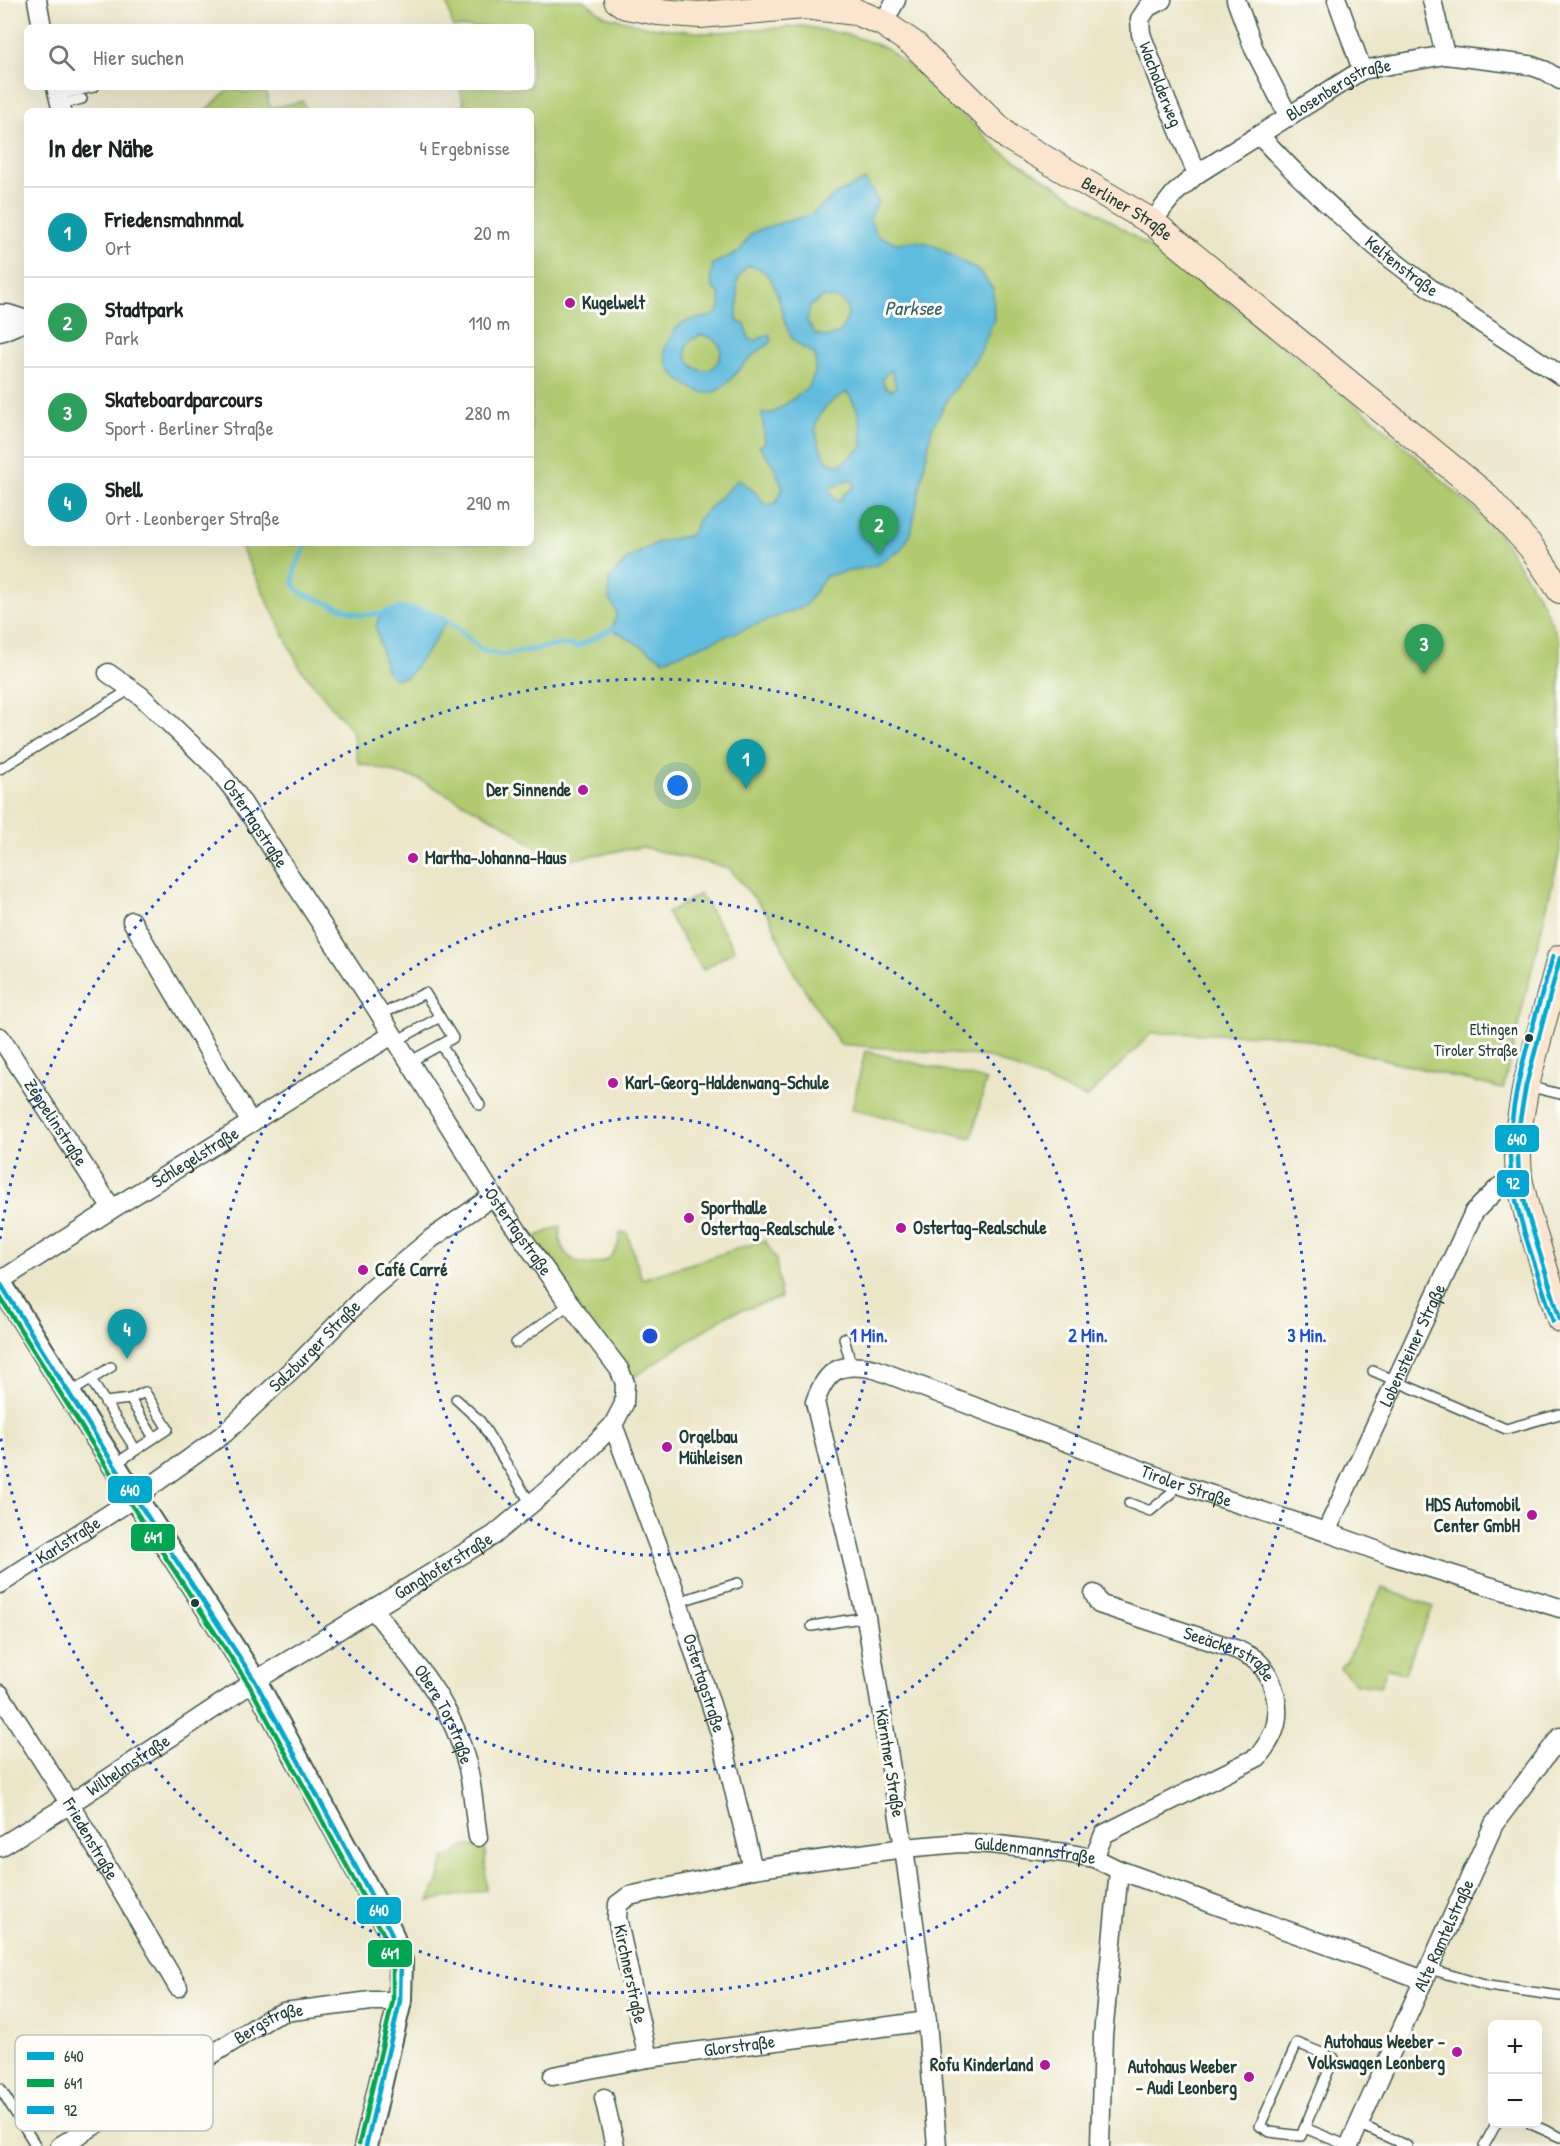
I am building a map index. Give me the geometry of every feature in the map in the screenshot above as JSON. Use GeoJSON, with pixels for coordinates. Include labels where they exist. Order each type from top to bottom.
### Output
{"type":"FeatureCollection","features":[{"type":"Feature","properties":{"kind":"main road","name":"Berliner Straße"},"geometry":{"type":"LineString","coordinates":[[617,0],[626,6],[658,12],[700,15],[804,6],[856,12],[883,22],[915,45],[1008,137],[1152,222],[1484,494],[1531,547],[1554,580]]}},
{"type":"Feature","properties":{"kind":"main road"},"geometry":{"type":"LineString","coordinates":[[1560,957],[1557,983],[1526,1085],[1517,1137],[1519,1178],[1527,1212],[1560,1319]]}},
{"type":"Feature","properties":{"kind":"street"},"geometry":{"type":"LineString","coordinates":[[37,0],[41,24]]}},
{"type":"Feature","properties":{"kind":"street"},"geometry":{"type":"LineString","coordinates":[[883,22],[896,0]]}},
{"type":"Feature","properties":{"kind":"street","name":"Wacholderweg"},"geometry":{"type":"LineString","coordinates":[[1162,0],[1148,7],[1144,13],[1140,20],[1141,34],[1197,174]]}},
{"type":"Feature","properties":{"kind":"street"},"geometry":{"type":"LineString","coordinates":[[1236,0],[1254,50],[1289,117]]}},
{"type":"Feature","properties":{"kind":"street"},"geometry":{"type":"LineString","coordinates":[[1336,0],[1362,70]]}},
{"type":"Feature","properties":{"kind":"street"},"geometry":{"type":"LineString","coordinates":[[1432,0],[1444,55]]}},
{"type":"Feature","properties":{"kind":"street","name":"Blosenbergstraße"},"geometry":{"type":"LineString","coordinates":[[1152,222],[1174,194],[1197,174],[1362,70],[1444,55],[1529,65],[1546,71],[1560,80]]}},
{"type":"Feature","properties":{"kind":"street","name":"Keltenstraße"},"geometry":{"type":"LineString","coordinates":[[1258,135],[1302,180],[1386,255],[1560,375]]}},
{"type":"Feature","properties":{"kind":"street"},"geometry":{"type":"LineString","coordinates":[[0,314],[24,319]]}},
{"type":"Feature","properties":{"kind":"street"},"geometry":{"type":"LineString","coordinates":[[0,332],[24,321]]}},
{"type":"Feature","properties":{"kind":"street","name":"Ostertagstraße"},"geometry":{"type":"LineString","coordinates":[[108,673],[141,696],[216,768],[236,793],[380,1015],[493,1196],[619,1369],[625,1383],[624,1404],[613,1425],[678,1602],[720,1736],[753,1869]]}},
{"type":"Feature","properties":{"kind":"street"},"geometry":{"type":"LineString","coordinates":[[132,921],[251,1123]]}},
{"type":"Feature","properties":{"kind":"street","name":"Zeppelinstraße"},"geometry":{"type":"LineString","coordinates":[[0,1037],[112,1209]]}},
{"type":"Feature","properties":{"kind":"street","name":"Schlegelstraße"},"geometry":{"type":"LineString","coordinates":[[0,1282],[112,1209],[394,1038]]}},
{"type":"Feature","properties":{"kind":"street","name":"Lobensteiner Straße"},"geometry":{"type":"LineString","coordinates":[[1326,1532],[1474,1212],[1499,1187],[1519,1178]]}},
{"type":"Feature","properties":{"kind":"street","name":"Salzburger Straße"},"geometry":{"type":"LineString","coordinates":[[136,1497],[225,1433],[301,1361],[370,1289],[432,1238],[493,1196]]}},
{"type":"Feature","properties":{"kind":"street"},"geometry":{"type":"LineString","coordinates":[[0,1282],[114,1465],[255,1681],[390,1930],[400,1961],[400,2001],[366,2146]]}},
{"type":"Feature","properties":{"kind":"street","name":"Kärntner Straße"},"geometry":{"type":"LineString","coordinates":[[851,1365],[836,1370],[821,1385],[815,1402],[866,1617],[904,1848],[927,2021],[937,2146]]}},
{"type":"Feature","properties":{"kind":"street","name":"Tiroler Straße"},"geometry":{"type":"LineString","coordinates":[[851,1365],[875,1369],[1112,1464],[1326,1532],[1392,1556],[1560,1608]]}},
{"type":"Feature","properties":{"kind":"street","name":"Ganghoferstraße"},"geometry":{"type":"LineString","coordinates":[[255,1681],[494,1535],[557,1482],[613,1425]]}},
{"type":"Feature","properties":{"kind":"street","name":"Karlstraße"},"geometry":{"type":"LineString","coordinates":[[0,1584],[136,1497]]}},
{"type":"Feature","properties":{"kind":"street","name":"Seeäckerstraße"},"geometry":{"type":"LineString","coordinates":[[1094,1594],[1099,1604],[1238,1650],[1254,1659],[1270,1681],[1276,1694],[1276,1721],[1272,1736],[1258,1757],[1104,1834],[1094,1858]]}},
{"type":"Feature","properties":{"kind":"street","name":"Obere Torstraße"},"geometry":{"type":"LineString","coordinates":[[373,1609],[435,1688],[455,1726],[468,1765],[478,1837]]}},
{"type":"Feature","properties":{"kind":"street","name":"Wilhelmstraße"},"geometry":{"type":"LineString","coordinates":[[0,1847],[70,1804],[255,1681]]}},
{"type":"Feature","properties":{"kind":"street","name":"Friedenstraße"},"geometry":{"type":"LineString","coordinates":[[0,1694],[70,1804],[178,1987]]}},
{"type":"Feature","properties":{"kind":"street","name":"Alte Ramtelstraße"},"geometry":{"type":"LineString","coordinates":[[1349,2146],[1494,1824],[1560,1737]]}},
{"type":"Feature","properties":{"kind":"street","name":"Guldenmannstraße"},"geometry":{"type":"LineString","coordinates":[[630,1896],[753,1869],[904,1848],[962,1843],[990,1844],[1094,1858],[1119,1870],[1427,1974]]}},
{"type":"Feature","properties":{"kind":"street"},"geometry":{"type":"LineString","coordinates":[[1100,2146],[1103,2036],[1119,1870]]}},
{"type":"Feature","properties":{"kind":"street","name":"Kirchnerstraße"},"geometry":{"type":"LineString","coordinates":[[630,1896],[618,1904],[617,1918],[648,2058]]}},
{"type":"Feature","properties":{"kind":"street","name":"Bergstraße"},"geometry":{"type":"LineString","coordinates":[[213,2053],[270,2018],[284,2012],[371,2001],[400,2001]]}},
{"type":"Feature","properties":{"kind":"street","name":"Glorstraße"},"geometry":{"type":"LineString","coordinates":[[553,2076],[648,2058],[927,2021]]}},
{"type":"Feature","properties":{"kind":"street"},"geometry":{"type":"LineString","coordinates":[[604,2098],[615,2146]]}},
{"type":"Feature","properties":{"kind":"street","name":"Bergstraße"},"geometry":{"type":"LineString","coordinates":[[60,2146],[85,2131]]}},
{"type":"Feature","properties":{"kind":"lane"},"geometry":{"type":"LineString","coordinates":[[60,99],[86,90]]}},
{"type":"Feature","properties":{"kind":"lane"},"geometry":{"type":"LineString","coordinates":[[60,99],[82,99]]}},
{"type":"Feature","properties":{"kind":"lane"},"geometry":{"type":"LineString","coordinates":[[0,769],[131,689]]}},
{"type":"Feature","properties":{"kind":"lane"},"geometry":{"type":"LineString","coordinates":[[380,1015],[425,993],[453,1038],[409,1062]]}},
{"type":"Feature","properties":{"kind":"lane"},"geometry":{"type":"LineString","coordinates":[[394,1038],[440,1017]]}},
{"type":"Feature","properties":{"kind":"lane"},"geometry":{"type":"LineString","coordinates":[[441,1045],[480,1105]]}},
{"type":"Feature","properties":{"kind":"lane"},"geometry":{"type":"LineString","coordinates":[[1526,1085],[1560,1094]]}},
{"type":"Feature","properties":{"kind":"lane"},"geometry":{"type":"LineString","coordinates":[[516,1343],[570,1304]]}},
{"type":"Feature","properties":{"kind":"lane"},"geometry":{"type":"LineString","coordinates":[[844,1338],[851,1365]]}},
{"type":"Feature","properties":{"kind":"lane"},"geometry":{"type":"LineString","coordinates":[[69,1394],[111,1367]]}},
{"type":"Feature","properties":{"kind":"lane"},"geometry":{"type":"LineString","coordinates":[[1373,1371],[1506,1429],[1560,1414]]}},
{"type":"Feature","properties":{"kind":"lane"},"geometry":{"type":"LineString","coordinates":[[91,1380],[136,1450]]}},
{"type":"Feature","properties":{"kind":"lane"},"geometry":{"type":"LineString","coordinates":[[105,1402],[130,1399],[145,1392],[168,1430],[114,1465]]}},
{"type":"Feature","properties":{"kind":"lane"},"geometry":{"type":"LineString","coordinates":[[130,1399],[154,1438]]}},
{"type":"Feature","properties":{"kind":"lane"},"geometry":{"type":"LineString","coordinates":[[456,1399],[480,1421],[531,1504]]}},
{"type":"Feature","properties":{"kind":"lane"},"geometry":{"type":"LineString","coordinates":[[1129,1503],[1150,1511],[1171,1494],[1175,1483]]}},
{"type":"Feature","properties":{"kind":"lane"},"geometry":{"type":"LineString","coordinates":[[678,1602],[738,1582]]}},
{"type":"Feature","properties":{"kind":"lane"},"geometry":{"type":"LineString","coordinates":[[812,1626],[866,1617]]}},
{"type":"Feature","properties":{"kind":"lane"},"geometry":{"type":"LineString","coordinates":[[1427,1974],[1488,1986],[1560,1996]]}},
{"type":"Feature","properties":{"kind":"lane"},"geometry":{"type":"LineString","coordinates":[[1297,2043],[1334,2058],[1305,2128],[1301,2136],[1270,2132],[1260,2126],[1297,2043]]}},
{"type":"Feature","properties":{"kind":"lane"},"geometry":{"type":"LineString","coordinates":[[0,2088],[15,2112]]}},
{"type":"Feature","properties":{"kind":"lane"},"geometry":{"type":"LineString","coordinates":[[1359,2124],[1407,2146]]}},
{"type":"Feature","properties":{"kind":"lane"},"geometry":{"type":"LineString","coordinates":[[1305,2128],[1349,2146]]}},
{"type":"Feature","properties":{"kind":"lane"},"geometry":{"type":"LineString","coordinates":[[1485,2146],[1494,2128]]}},
{"type":"Feature","properties":{"kind":"lane"},"geometry":{"type":"LineString","coordinates":[[1540,2128],[1560,2137]]}},
{"type":"Feature","properties":{"kind":"lane"},"geometry":{"type":"LineString","coordinates":[[27,2131],[36,2146]]}},
{"type":"Feature","properties":{"kind":"green space"},"geometry":{"type":"Polygon","coordinates":[[[446,0],[583,0],[605,16],[649,27],[707,33],[803,26],[853,36],[886,48],[932,84],[999,150],[1110,220],[1227,301],[1379,423],[1496,529],[1542,602],[1560,642],[1560,852],[1503,1089],[1287,1035],[1152,1033],[1086,1098],[989,1057],[840,1044],[794,973],[769,916],[729,868],[642,847],[556,862],[505,825],[418,779],[358,763],[352,731],[300,668],[240,546],[534,546],[534,108],[456,108],[464,106],[461,90],[534,90],[534,24],[452,24],[446,0]]]}},
{"type":"Feature","properties":{"kind":"green space"},"geometry":{"type":"Polygon","coordinates":[[[229,90],[239,90],[244,93],[266,90],[270,108],[208,108],[229,90]]]}},
{"type":"Feature","properties":{"kind":"green space"},"geometry":{"type":"Polygon","coordinates":[[[303,101],[306,108],[270,108],[303,101]]]}},
{"type":"Feature","properties":{"kind":"green space"},"geometry":{"type":"Polygon","coordinates":[[[700,894],[735,950],[703,970],[667,913],[700,894]]]}},
{"type":"Feature","properties":{"kind":"green space"},"geometry":{"type":"Polygon","coordinates":[[[865,1051],[986,1080],[972,1138],[852,1109],[865,1051]]]}},
{"type":"Feature","properties":{"kind":"green space"},"geometry":{"type":"Polygon","coordinates":[[[561,1226],[560,1241],[565,1253],[586,1264],[598,1263],[609,1258],[617,1248],[620,1233],[627,1233],[642,1279],[765,1240],[776,1260],[781,1298],[727,1315],[625,1383],[525,1241],[561,1226]]]}},
{"type":"Feature","properties":{"kind":"green space"},"geometry":{"type":"Polygon","coordinates":[[[1382,1588],[1433,1607],[1404,1674],[1387,1667],[1380,1687],[1356,1684],[1340,1668],[1347,1661],[1382,1588]]]}},
{"type":"Feature","properties":{"kind":"green space"},"geometry":{"type":"Polygon","coordinates":[[[464,1846],[485,1847],[486,1890],[429,1901],[438,1882],[444,1858],[454,1855],[464,1846]]]}},
{"type":"Feature","properties":{"kind":"water","name":"Parksee"},"geometry":{"type":"Polygon","coordinates":[[[865,180],[878,201],[870,219],[877,236],[897,243],[914,241],[932,244],[980,272],[993,289],[994,319],[980,353],[949,397],[932,428],[911,534],[900,551],[874,566],[826,576],[805,606],[664,660],[612,629],[617,613],[609,598],[609,580],[626,560],[658,542],[691,535],[700,517],[739,479],[757,494],[765,505],[776,503],[783,487],[772,463],[759,446],[765,443],[762,413],[773,413],[809,387],[815,372],[815,354],[802,348],[792,338],[773,283],[759,268],[747,266],[737,284],[738,322],[745,324],[749,339],[755,341],[769,334],[772,341],[750,358],[726,385],[712,393],[693,389],[681,381],[667,363],[665,347],[678,327],[686,322],[712,316],[718,312],[719,292],[715,291],[711,281],[713,264],[740,251],[751,234],[763,228],[810,215],[837,194],[865,180]],[[824,297],[810,306],[807,321],[815,334],[828,337],[840,333],[848,316],[847,305],[838,299],[824,297]],[[702,335],[691,340],[687,347],[690,363],[704,371],[711,369],[720,356],[721,351],[718,344],[715,340],[702,335]],[[892,370],[882,378],[885,387],[891,390],[896,387],[892,370]],[[847,392],[827,406],[817,421],[817,439],[828,462],[840,465],[862,447],[859,418],[855,405],[847,392]],[[851,479],[829,488],[835,499],[840,502],[843,495],[852,489],[854,483],[851,479]]]}},
{"type":"Feature","properties":{"kind":"water"},"geometry":{"type":"Polygon","coordinates":[[[400,608],[425,611],[447,620],[430,648],[407,677],[394,679],[386,670],[376,627],[380,614],[400,608]]]}},
{"type":"Feature","properties":{"kind":"waterway"},"geometry":{"type":"LineString","coordinates":[[306,546],[295,568],[293,583],[301,593],[360,615],[380,614],[400,608],[425,611],[447,620],[482,650],[502,655],[558,645],[577,647],[612,629]]}},
{"type":"Feature","properties":{"kind":"transit line","name":"92"},"geometry":{"type":"LineString","coordinates":[[1553,956],[1529,1038],[1515,1097],[1510,1154],[1512,1180],[1520,1216],[1553,1321]]}},
{"type":"Feature","properties":{"kind":"transit line","name":"640"},"geometry":{"type":"LineString","coordinates":[[1560,958],[1526,1085],[1517,1137],[1519,1178],[1527,1212],[1560,1319]]}},
{"type":"Feature","properties":{"kind":"transit line","name":"640"},"geometry":{"type":"LineString","coordinates":[[0,1283],[114,1465],[255,1681],[390,1930],[401,1961],[400,2001],[366,2146]]}},
{"type":"Feature","properties":{"kind":"transit line","name":"641"},"geometry":{"type":"LineString","coordinates":[[0,1297],[108,1469],[249,1685],[383,1933],[393,1962],[393,2000],[359,2144]]}},
{"type":"Feature","properties":{"kind":"place","name":"Kugelwelt"},"geometry":{"type":"Point","coordinates":[570,303]}},
{"type":"Feature","properties":{"kind":"place","name":"Stadtpark"},"geometry":{"type":"Point","coordinates":[879,555]}},
{"type":"Feature","properties":{"kind":"place","name":"Skateboardparcours"},"geometry":{"type":"Point","coordinates":[1424,674]}},
{"type":"Feature","properties":{"kind":"place","name":"Friedensmahnmal"},"geometry":{"type":"Point","coordinates":[746,789]}},
{"type":"Feature","properties":{"kind":"place","name":"Der Sinnende"},"geometry":{"type":"Point","coordinates":[583,790]}},
{"type":"Feature","properties":{"kind":"place","name":"Martha-Johanna-Haus"},"geometry":{"type":"Point","coordinates":[413,858]}},
{"type":"Feature","properties":{"kind":"place","name":"Eltingen Tiroler Straße"},"geometry":{"type":"Point","coordinates":[1529,1038]}},
{"type":"Feature","properties":{"kind":"place","name":"Karl-Georg-Haldenwang-Schule"},"geometry":{"type":"Point","coordinates":[613,1083]}},
{"type":"Feature","properties":{"kind":"place","name":"Sporthalle Ostertag-Realschule"},"geometry":{"type":"Point","coordinates":[689,1218]}},
{"type":"Feature","properties":{"kind":"place","name":"Ostertag-Realschule"},"geometry":{"type":"Point","coordinates":[901,1228]}},
{"type":"Feature","properties":{"kind":"place","name":"Café Carré"},"geometry":{"type":"Point","coordinates":[363,1270]}},
{"type":"Feature","properties":{"kind":"place","name":"Shell"},"geometry":{"type":"Point","coordinates":[127,1359]}},
{"type":"Feature","properties":{"kind":"place","name":"Orgelbau Mühleisen"},"geometry":{"type":"Point","coordinates":[667,1447]}},
{"type":"Feature","properties":{"kind":"place","name":"HDS Automobil Center GmbH"},"geometry":{"type":"Point","coordinates":[1532,1515]}},
{"type":"Feature","properties":{"kind":"place","name":"Autohaus Weeber - Volkswagen Leonberg"},"geometry":{"type":"Point","coordinates":[1457,2052]}},
{"type":"Feature","properties":{"kind":"place","name":"Rofu Kinderland"},"geometry":{"type":"Point","coordinates":[1045,2065]}},
{"type":"Feature","properties":{"kind":"place","name":"Autohaus Weeber - Audi Leonberg"},"geometry":{"type":"Point","coordinates":[1249,2077]}}]}
